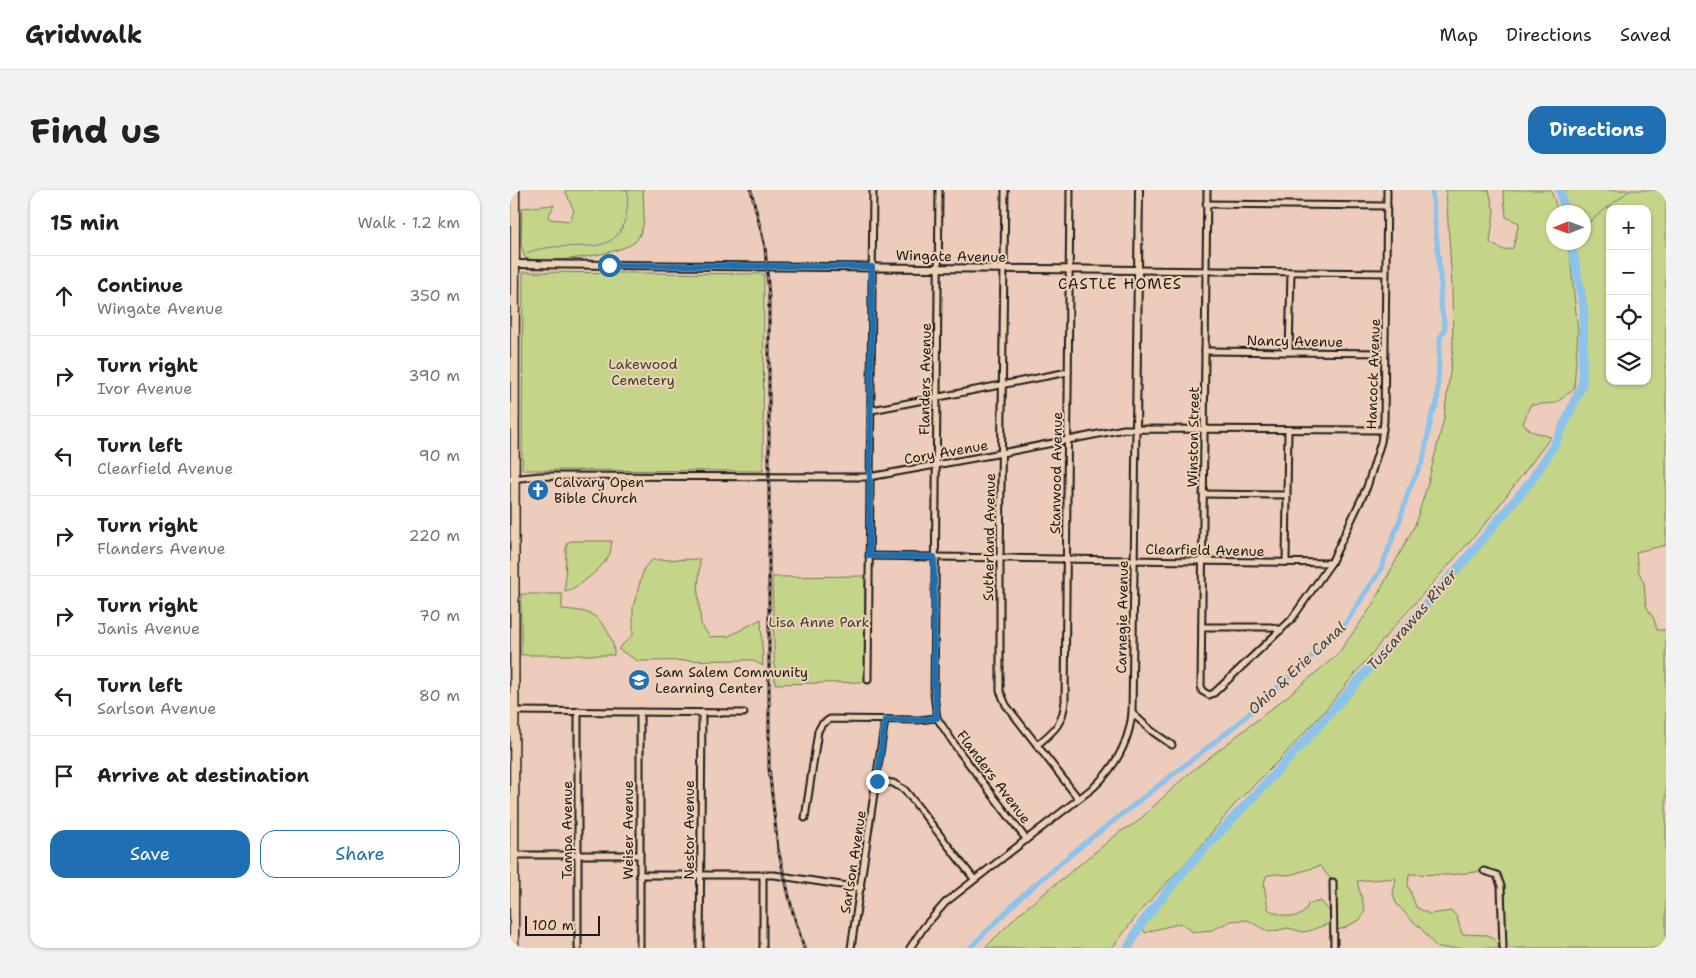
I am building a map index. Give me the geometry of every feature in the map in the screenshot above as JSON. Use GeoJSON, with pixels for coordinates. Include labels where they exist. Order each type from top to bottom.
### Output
{"type":"FeatureCollection","features":[{"type":"Feature","properties":{"kind":"main road"},"geometry":{"type":"LineString","coordinates":[[514,948],[512,820],[515,711],[512,649],[512,455],[515,190]]}},
{"type":"Feature","properties":{"kind":"street"},"geometry":{"type":"LineString","coordinates":[[868,680],[873,190]]}},
{"type":"Feature","properties":{"kind":"street","name":"Flanders Avenue"},"geometry":{"type":"LineString","coordinates":[[939,190],[934,557],[934,686],[937,718],[959,751],[1026,839]]}},
{"type":"Feature","properties":{"kind":"street","name":"Sutherland Avenue"},"geometry":{"type":"LineString","coordinates":[[1005,190],[1000,692],[1006,705],[1078,798]]}},
{"type":"Feature","properties":{"kind":"street","name":"Stanwood Avenue"},"geometry":{"type":"LineString","coordinates":[[1037,745],[1054,731],[1062,720],[1064,712],[1070,190]]}},
{"type":"Feature","properties":{"kind":"street","name":"Carnegie Avenue"},"geometry":{"type":"LineString","coordinates":[[910,948],[939,909],[974,879],[1094,787],[1113,766],[1127,739],[1132,713],[1139,190]]}},
{"type":"Feature","properties":{"kind":"street","name":"Winston Street"},"geometry":{"type":"LineString","coordinates":[[1201,685],[1206,190]]}},
{"type":"Feature","properties":{"kind":"street","name":"Hancock Avenue"},"geometry":{"type":"LineString","coordinates":[[1201,685],[1202,691],[1205,694],[1214,693],[1295,616],[1331,563],[1367,487],[1383,430],[1387,190]]}},
{"type":"Feature","properties":{"kind":"street"},"geometry":{"type":"LineString","coordinates":[[1206,204],[1387,206]]}},
{"type":"Feature","properties":{"kind":"street","name":"Wingate Avenue"},"geometry":{"type":"LineString","coordinates":[[515,264],[1386,273]]}},
{"type":"Feature","properties":{"kind":"street"},"geometry":{"type":"LineString","coordinates":[[1289,352],[1291,272]]}},
{"type":"Feature","properties":{"kind":"street","name":"Nancy Avenue"},"geometry":{"type":"LineString","coordinates":[[1205,351],[1385,353]]}},
{"type":"Feature","properties":{"kind":"street"},"geometry":{"type":"LineString","coordinates":[[872,410],[1068,372]]}},
{"type":"Feature","properties":{"kind":"street","name":"Cory Avenue"},"geometry":{"type":"LineString","coordinates":[[512,478],[575,475],[869,477],[1124,429],[1383,430]]}},
{"type":"Feature","properties":{"kind":"street"},"geometry":{"type":"LineString","coordinates":[[1286,562],[1288,430]]}},
{"type":"Feature","properties":{"kind":"street"},"geometry":{"type":"LineString","coordinates":[[1203,494],[1287,495]]}},
{"type":"Feature","properties":{"kind":"street","name":"Clearfield Avenue"},"geometry":{"type":"LineString","coordinates":[[869,556],[1331,563]]}},
{"type":"Feature","properties":{"kind":"street"},"geometry":{"type":"LineString","coordinates":[[1202,627],[1271,627],[1281,630]]}},
{"type":"Feature","properties":{"kind":"street"},"geometry":{"type":"LineString","coordinates":[[515,711],[744,713]]}},
{"type":"Feature","properties":{"kind":"street","name":"Tampa Avenue"},"geometry":{"type":"LineString","coordinates":[[578,711],[578,948]]}},
{"type":"Feature","properties":{"kind":"street","name":"Weiser Avenue"},"geometry":{"type":"LineString","coordinates":[[640,712],[640,948]]}},
{"type":"Feature","properties":{"kind":"street","name":"Nestor Avenue"},"geometry":{"type":"LineString","coordinates":[[700,948],[702,712]]}},
{"type":"Feature","properties":{"kind":"street"},"geometry":{"type":"LineString","coordinates":[[1132,713],[1153,732],[1172,745]]}},
{"type":"Feature","properties":{"kind":"street"},"geometry":{"type":"LineString","coordinates":[[805,818],[820,726],[830,719],[918,720],[937,718]]}},
{"type":"Feature","properties":{"kind":"street","name":"Sarlson Avenue"},"geometry":{"type":"LineString","coordinates":[[852,948],[885,720]]}},
{"type":"Feature","properties":{"kind":"street"},"geometry":{"type":"LineString","coordinates":[[877,781],[893,783],[906,790],[974,879]]}},
{"type":"Feature","properties":{"kind":"street"},"geometry":{"type":"LineString","coordinates":[[514,855],[639,855]]}},
{"type":"Feature","properties":{"kind":"street"},"geometry":{"type":"LineString","coordinates":[[1484,871],[1496,876],[1502,886],[1503,948]]}},
{"type":"Feature","properties":{"kind":"street"},"geometry":{"type":"LineString","coordinates":[[640,875],[774,875],[861,888]]}},
{"type":"Feature","properties":{"kind":"street"},"geometry":{"type":"LineString","coordinates":[[763,875],[763,948]]}},
{"type":"Feature","properties":{"kind":"street"},"geometry":{"type":"LineString","coordinates":[[1333,882],[1334,948]]}},
{"type":"Feature","properties":{"kind":"green space"},"geometry":{"type":"Polygon","coordinates":[[[565,190],[643,190],[644,220],[637,240],[626,247],[614,251],[581,258],[535,260],[525,258],[521,244],[522,208],[554,205],[548,217],[550,219],[570,221],[574,211],[565,190]]]}},
{"type":"Feature","properties":{"kind":"green space"},"geometry":{"type":"Polygon","coordinates":[[[1446,190],[1489,190],[1494,211],[1490,243],[1504,250],[1513,248],[1519,223],[1506,217],[1503,190],[1551,190],[1556,205],[1546,205],[1546,250],[1568,250],[1570,257],[1578,331],[1574,389],[1556,403],[1530,405],[1523,424],[1531,431],[1551,437],[1485,524],[1392,629],[1322,714],[1235,804],[1196,852],[1142,909],[1112,948],[985,948],[1020,913],[1121,831],[1136,823],[1187,775],[1337,655],[1370,609],[1415,525],[1428,483],[1444,418],[1453,349],[1452,285],[1446,190]]]}},
{"type":"Feature","properties":{"kind":"green space"},"geometry":{"type":"Polygon","coordinates":[[[1560,190],[1666,190],[1666,545],[1636,552],[1638,570],[1644,583],[1646,606],[1654,619],[1657,630],[1666,630],[1666,948],[1503,948],[1498,878],[1484,871],[1448,875],[1409,874],[1408,885],[1416,907],[1429,914],[1452,911],[1457,917],[1462,934],[1488,935],[1499,944],[1498,948],[1437,948],[1419,926],[1396,903],[1393,894],[1396,878],[1357,881],[1365,910],[1361,919],[1334,931],[1333,882],[1320,866],[1289,875],[1274,874],[1266,876],[1264,884],[1268,909],[1281,915],[1297,916],[1304,912],[1308,904],[1321,901],[1330,912],[1330,923],[1303,932],[1288,928],[1269,932],[1247,920],[1231,921],[1212,930],[1193,932],[1181,923],[1145,933],[1141,924],[1466,559],[1531,481],[1556,442],[1582,385],[1584,310],[1572,250],[1591,250],[1591,205],[1563,205],[1560,190]]]}},
{"type":"Feature","properties":{"kind":"green space","name":"Lakewood Cemetery"},"geometry":{"type":"Polygon","coordinates":[[[523,272],[764,274],[763,471],[522,470],[523,272]]]}},
{"type":"Feature","properties":{"kind":"green space"},"geometry":{"type":"Polygon","coordinates":[[[571,541],[612,541],[610,553],[603,564],[584,582],[565,591],[566,547],[567,543],[571,541]]]}},
{"type":"Feature","properties":{"kind":"green space"},"geometry":{"type":"Polygon","coordinates":[[[700,559],[698,593],[701,624],[710,637],[729,636],[761,619],[763,666],[752,660],[638,661],[618,649],[633,635],[633,607],[644,568],[652,560],[700,559]]]}},
{"type":"Feature","properties":{"kind":"green space","name":"Lisa Anne Park"},"geometry":{"type":"Polygon","coordinates":[[[865,576],[865,682],[775,684],[772,577],[865,576]]]}},
{"type":"Feature","properties":{"kind":"green space"},"geometry":{"type":"Polygon","coordinates":[[[521,594],[562,594],[562,609],[589,613],[599,620],[612,640],[614,655],[521,655],[521,594]]]}},
{"type":"Feature","properties":{"kind":"waterway"},"geometry":{"type":"LineString","coordinates":[[527,253],[545,248],[596,246],[609,242],[619,232],[626,216],[628,190]]}},
{"type":"Feature","properties":{"kind":"waterway","name":"Ohio & Erie Canal"},"geometry":{"type":"LineString","coordinates":[[970,948],[1023,895],[1081,846],[1234,727],[1341,630],[1380,571],[1401,517],[1408,492],[1423,460],[1432,414],[1437,404],[1440,338],[1445,328],[1440,300],[1441,286],[1432,190]]}},
{"type":"Feature","properties":{"kind":"waterway","name":"Tuscarawas River"},"geometry":{"type":"LineString","coordinates":[[1560,190],[1563,205]]}},
{"type":"Feature","properties":{"kind":"waterway"},"geometry":{"type":"LineString","coordinates":[[1591,221],[1630,190]]}},
{"type":"Feature","properties":{"kind":"waterway","name":"Tuscarawas River"},"geometry":{"type":"LineString","coordinates":[[1128,948],[1141,924],[1182,873],[1305,741],[1466,559],[1531,481],[1556,442],[1582,385],[1584,310],[1573,250]]}},
{"type":"Feature","properties":{"kind":"railway"},"geometry":{"type":"LineString","coordinates":[[751,190],[765,247],[769,297],[769,768],[778,849],[792,909],[804,948]]}},
{"type":"Feature","properties":{"kind":"place","name":"Calvary Open Bible Church"},"geometry":{"type":"Point","coordinates":[538,490]}},
{"type":"Feature","properties":{"kind":"place","name":"Sam Salem Community Learning Center"},"geometry":{"type":"Point","coordinates":[639,680]}},
{"type":"Feature","properties":{"kind":"district","name":"CASTLE HOMES"},"geometry":{"type":"Point","coordinates":[1120,284]}},
{"type":"Feature","properties":{"kind":"route"},"geometry":{"type":"LineString","coordinates":[[609,265],[872,267],[869,556],[934,557],[934,694],[937,718],[885,720],[877,781]]}}]}
